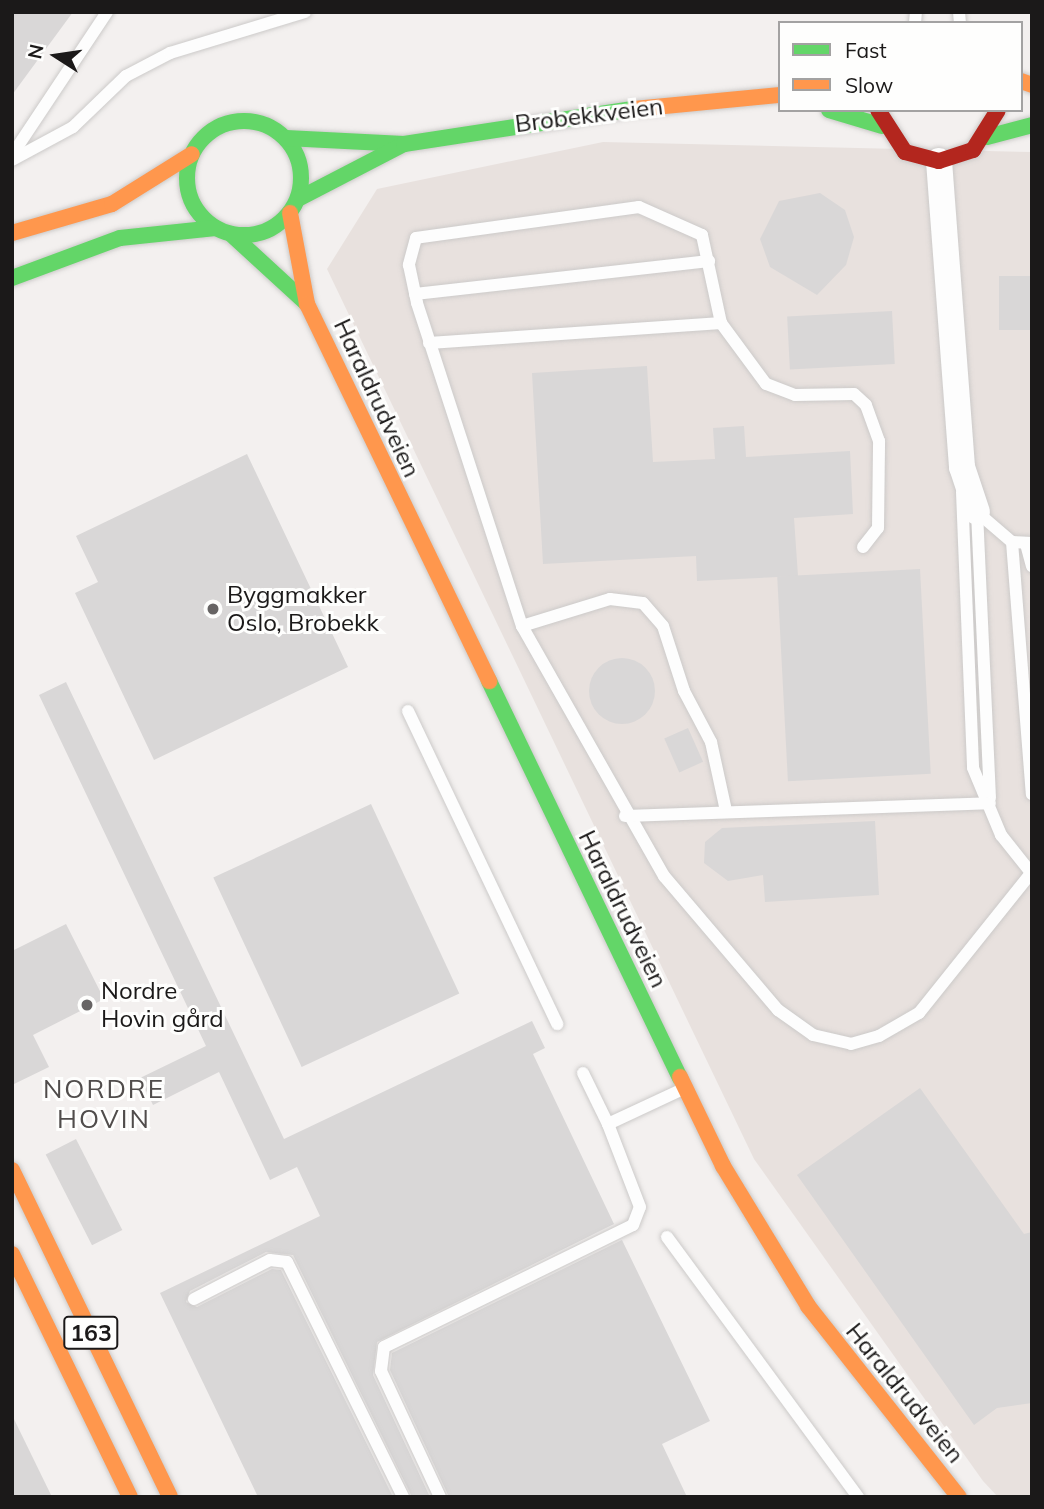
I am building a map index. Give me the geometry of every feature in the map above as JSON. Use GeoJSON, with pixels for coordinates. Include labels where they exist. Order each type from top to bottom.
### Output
{"type":"FeatureCollection","features":[{"type":"Feature","properties":{"kind":"main road","name":"Brobekkveien"},"geometry":{"type":"LineString","coordinates":[[286,138],[404,144],[568,116],[778,96]]}},
{"type":"Feature","properties":{"kind":"main road"},"geometry":{"type":"LineString","coordinates":[[836,112],[883,126]]}},
{"type":"Feature","properties":{"kind":"main road"},"geometry":{"type":"LineString","coordinates":[[878,112],[883,126],[905,152],[939,161],[957,158],[987,137],[1032,125]]}},
{"type":"Feature","properties":{"kind":"main road"},"geometry":{"type":"LineString","coordinates":[[987,137],[997,112]]}},
{"type":"Feature","properties":{"kind":"main road"},"geometry":{"type":"LineString","coordinates":[[12,233],[112,204],[192,154],[209,132],[235,121],[263,123],[286,138],[300,167],[298,199],[289,213],[264,232],[231,234],[215,228],[120,239],[12,278]]}},
{"type":"Feature","properties":{"kind":"main road","name":"Brobekkveien"},"geometry":{"type":"LineString","coordinates":[[298,199],[404,144]]}},
{"type":"Feature","properties":{"kind":"main road"},"geometry":{"type":"LineString","coordinates":[[192,154],[189,195],[215,228]]}},
{"type":"Feature","properties":{"kind":"main road","name":"Haraldrudveien"},"geometry":{"type":"LineString","coordinates":[[289,213],[307,304],[683,1089],[751,1216],[808,1306],[959,1497]]}},
{"type":"Feature","properties":{"kind":"main road","name":"Haraldrudveien"},"geometry":{"type":"LineString","coordinates":[[231,234],[307,304]]}},
{"type":"Feature","properties":{"kind":"main road","name":"163"},"geometry":{"type":"LineString","coordinates":[[12,1170],[170,1497]]}},
{"type":"Feature","properties":{"kind":"main road","name":"163"},"geometry":{"type":"LineString","coordinates":[[12,1254],[130,1497]]}},
{"type":"Feature","properties":{"kind":"street"},"geometry":{"type":"LineString","coordinates":[[939,161],[962,467],[976,512]]}},
{"type":"Feature","properties":{"kind":"lane"},"geometry":{"type":"LineString","coordinates":[[12,158],[107,12]]}},
{"type":"Feature","properties":{"kind":"lane"},"geometry":{"type":"LineString","coordinates":[[12,158],[73,127],[137,70],[170,53],[305,12]]}},
{"type":"Feature","properties":{"kind":"lane"},"geometry":{"type":"LineString","coordinates":[[863,547],[878,528],[879,441],[866,404],[854,394],[795,395],[766,384],[721,323],[702,235],[639,207],[416,237],[409,265],[415,294],[522,626],[625,816],[664,876],[778,1010],[813,1035],[851,1044],[919,1013],[1032,873],[1001,835],[990,803],[973,768],[962,467]]}},
{"type":"Feature","properties":{"kind":"lane"},"geometry":{"type":"LineString","coordinates":[[415,294],[709,261]]}},
{"type":"Feature","properties":{"kind":"lane"},"geometry":{"type":"LineString","coordinates":[[429,343],[721,323]]}},
{"type":"Feature","properties":{"kind":"lane"},"geometry":{"type":"LineString","coordinates":[[976,512],[990,803]]}},
{"type":"Feature","properties":{"kind":"lane"},"geometry":{"type":"LineString","coordinates":[[976,512],[1012,542],[1029,544],[1032,566]]}},
{"type":"Feature","properties":{"kind":"lane"},"geometry":{"type":"LineString","coordinates":[[1012,542],[1032,794]]}},
{"type":"Feature","properties":{"kind":"lane"},"geometry":{"type":"LineString","coordinates":[[522,626],[599,601],[643,603],[663,626],[684,691],[711,742],[726,811]]}},
{"type":"Feature","properties":{"kind":"lane"},"geometry":{"type":"LineString","coordinates":[[408,711],[557,1024]]}},
{"type":"Feature","properties":{"kind":"lane"},"geometry":{"type":"LineString","coordinates":[[625,816],[990,803]]}},
{"type":"Feature","properties":{"kind":"lane"},"geometry":{"type":"LineString","coordinates":[[440,1497],[381,1371],[384,1347],[633,1225],[639,1207],[608,1124],[583,1073]]}},
{"type":"Feature","properties":{"kind":"lane"},"geometry":{"type":"LineString","coordinates":[[608,1124],[683,1089]]}},
{"type":"Feature","properties":{"kind":"lane"},"geometry":{"type":"LineString","coordinates":[[667,1237],[858,1497]]}},
{"type":"Feature","properties":{"kind":"lane"},"geometry":{"type":"LineString","coordinates":[[194,1299],[270,1259],[286,1262],[403,1497]]}},
{"type":"Feature","properties":{"kind":"shaded area"},"geometry":{"type":"Polygon","coordinates":[[[603,142],[1032,152],[1032,1497],[998,1497],[983,1481],[754,1159],[327,269],[377,189],[603,142]]]}},
{"type":"Feature","properties":{"kind":"building"},"geometry":{"type":"Polygon","coordinates":[[[12,12],[73,12],[12,95],[12,12]]]}},
{"type":"Feature","properties":{"kind":"building"},"geometry":{"type":"Polygon","coordinates":[[[820,193],[845,210],[854,237],[846,265],[817,295],[770,267],[760,239],[779,201],[820,193]]]}},
{"type":"Feature","properties":{"kind":"building"},"geometry":{"type":"Polygon","coordinates":[[[999,276],[1032,276],[1032,330],[999,330],[999,276]]]}},
{"type":"Feature","properties":{"kind":"building"},"geometry":{"type":"Polygon","coordinates":[[[892,311],[895,364],[790,369],[787,316],[892,311]]]}},
{"type":"Feature","properties":{"kind":"building"},"geometry":{"type":"Polygon","coordinates":[[[647,366],[653,462],[715,459],[713,428],[744,426],[746,457],[850,451],[853,514],[794,518],[798,576],[697,581],[696,556],[543,564],[532,373],[647,366]]]}},
{"type":"Feature","properties":{"kind":"building"},"geometry":{"type":"Polygon","coordinates":[[[247,454],[348,667],[154,760],[75,593],[98,582],[76,536],[247,454]]]}},
{"type":"Feature","properties":{"kind":"building"},"geometry":{"type":"Polygon","coordinates":[[[920,569],[931,774],[788,781],[777,576],[920,569]]]}},
{"type":"Feature","properties":{"kind":"building"},"geometry":{"type":"Polygon","coordinates":[[[622,658],[645,668],[655,691],[645,714],[622,724],[599,714],[589,691],[599,668],[622,658]]]}},
{"type":"Feature","properties":{"kind":"building"},"geometry":{"type":"Polygon","coordinates":[[[66,682],[284,1139],[532,1021],[545,1048],[533,1054],[614,1224],[377,1342],[373,1375],[430,1497],[412,1497],[293,1255],[266,1252],[190,1291],[186,1302],[197,1307],[272,1269],[281,1270],[393,1497],[258,1497],[160,1293],[320,1216],[297,1167],[270,1180],[219,1072],[153,1105],[140,1078],[206,1046],[39,695],[66,682]]]}},
{"type":"Feature","properties":{"kind":"building"},"geometry":{"type":"Polygon","coordinates":[[[688,728],[703,762],[679,772],[664,739],[688,728]]]}},
{"type":"Feature","properties":{"kind":"building"},"geometry":{"type":"Polygon","coordinates":[[[371,804],[459,993],[302,1067],[213,878],[371,804]]]}},
{"type":"Feature","properties":{"kind":"building"},"geometry":{"type":"Polygon","coordinates":[[[875,821],[879,895],[765,902],[763,875],[728,881],[704,863],[705,842],[722,828],[875,821]]]}},
{"type":"Feature","properties":{"kind":"building"},"geometry":{"type":"Polygon","coordinates":[[[66,924],[104,999],[33,1035],[49,1067],[12,1085],[12,951],[66,924]]]}},
{"type":"Feature","properties":{"kind":"building"},"geometry":{"type":"Polygon","coordinates":[[[920,1088],[1024,1234],[1032,1232],[1032,1403],[997,1408],[974,1425],[797,1175],[920,1088]]]}},
{"type":"Feature","properties":{"kind":"building"},"geometry":{"type":"Polygon","coordinates":[[[76,1139],[122,1230],[92,1245],[46,1154],[76,1139]]]}},
{"type":"Feature","properties":{"kind":"building"},"geometry":{"type":"Polygon","coordinates":[[[622,1240],[710,1421],[662,1444],[687,1497],[449,1497],[390,1370],[392,1353],[622,1240]]]}},
{"type":"Feature","properties":{"kind":"building"},"geometry":{"type":"Polygon","coordinates":[[[12,1415],[52,1497],[12,1497],[12,1415]]]}},
{"type":"Feature","properties":{"kind":"traffic: fast"},"geometry":{"type":"LineString","coordinates":[[298,199],[404,144],[634,109]]}},
{"type":"Feature","properties":{"kind":"traffic: fast"},"geometry":{"type":"LineString","coordinates":[[836,112],[882,126]]}},
{"type":"Feature","properties":{"kind":"traffic: fast"},"geometry":{"type":"LineString","coordinates":[[244,121],[266,125],[285,137],[297,156],[301,178],[297,200],[285,219],[266,231],[244,235],[222,231],[203,219],[191,200],[187,178],[191,156],[203,137],[222,125],[244,121]]}},
{"type":"Feature","properties":{"kind":"traffic: fast"},"geometry":{"type":"LineString","coordinates":[[987,137],[1032,125]]}},
{"type":"Feature","properties":{"kind":"traffic: fast"},"geometry":{"type":"LineString","coordinates":[[286,138],[404,144]]}},
{"type":"Feature","properties":{"kind":"traffic: fast"},"geometry":{"type":"LineString","coordinates":[[12,278],[120,238],[215,228]]}},
{"type":"Feature","properties":{"kind":"traffic: fast"},"geometry":{"type":"LineString","coordinates":[[231,234],[307,304]]}},
{"type":"Feature","properties":{"kind":"traffic: fast"},"geometry":{"type":"LineString","coordinates":[[489,681],[680,1077]]}},
{"type":"Feature","properties":{"kind":"traffic: slow"},"geometry":{"type":"LineString","coordinates":[[1023,82],[1032,85]]}},
{"type":"Feature","properties":{"kind":"traffic: slow"},"geometry":{"type":"LineString","coordinates":[[634,109],[778,95]]}},
{"type":"Feature","properties":{"kind":"traffic: slow"},"geometry":{"type":"LineString","coordinates":[[12,233],[112,204],[192,154]]}},
{"type":"Feature","properties":{"kind":"traffic: slow"},"geometry":{"type":"LineString","coordinates":[[290,213],[307,304],[489,681]]}},
{"type":"Feature","properties":{"kind":"traffic: slow"},"geometry":{"type":"LineString","coordinates":[[680,1077],[723,1166],[808,1306],[959,1497]]}},
{"type":"Feature","properties":{"kind":"traffic: slow"},"geometry":{"type":"LineString","coordinates":[[12,1170],[170,1497]]}},
{"type":"Feature","properties":{"kind":"traffic: slow"},"geometry":{"type":"LineString","coordinates":[[12,1254],[130,1497]]}},
{"type":"Feature","properties":{"kind":"traffic: jam"},"geometry":{"type":"LineString","coordinates":[[879,112],[905,152],[939,161],[973,150],[997,112]]}},
{"type":"Feature","properties":{"kind":"place","name":"Byggmakker Oslo, Brobekk"},"geometry":{"type":"Point","coordinates":[213,609]}},
{"type":"Feature","properties":{"kind":"place","name":"Nordre Hovin gård"},"geometry":{"type":"Point","coordinates":[87,1005]}},
{"type":"Feature","properties":{"kind":"district","name":"NORDRE HOVIN"},"geometry":{"type":"Point","coordinates":[104,1104]}}]}
